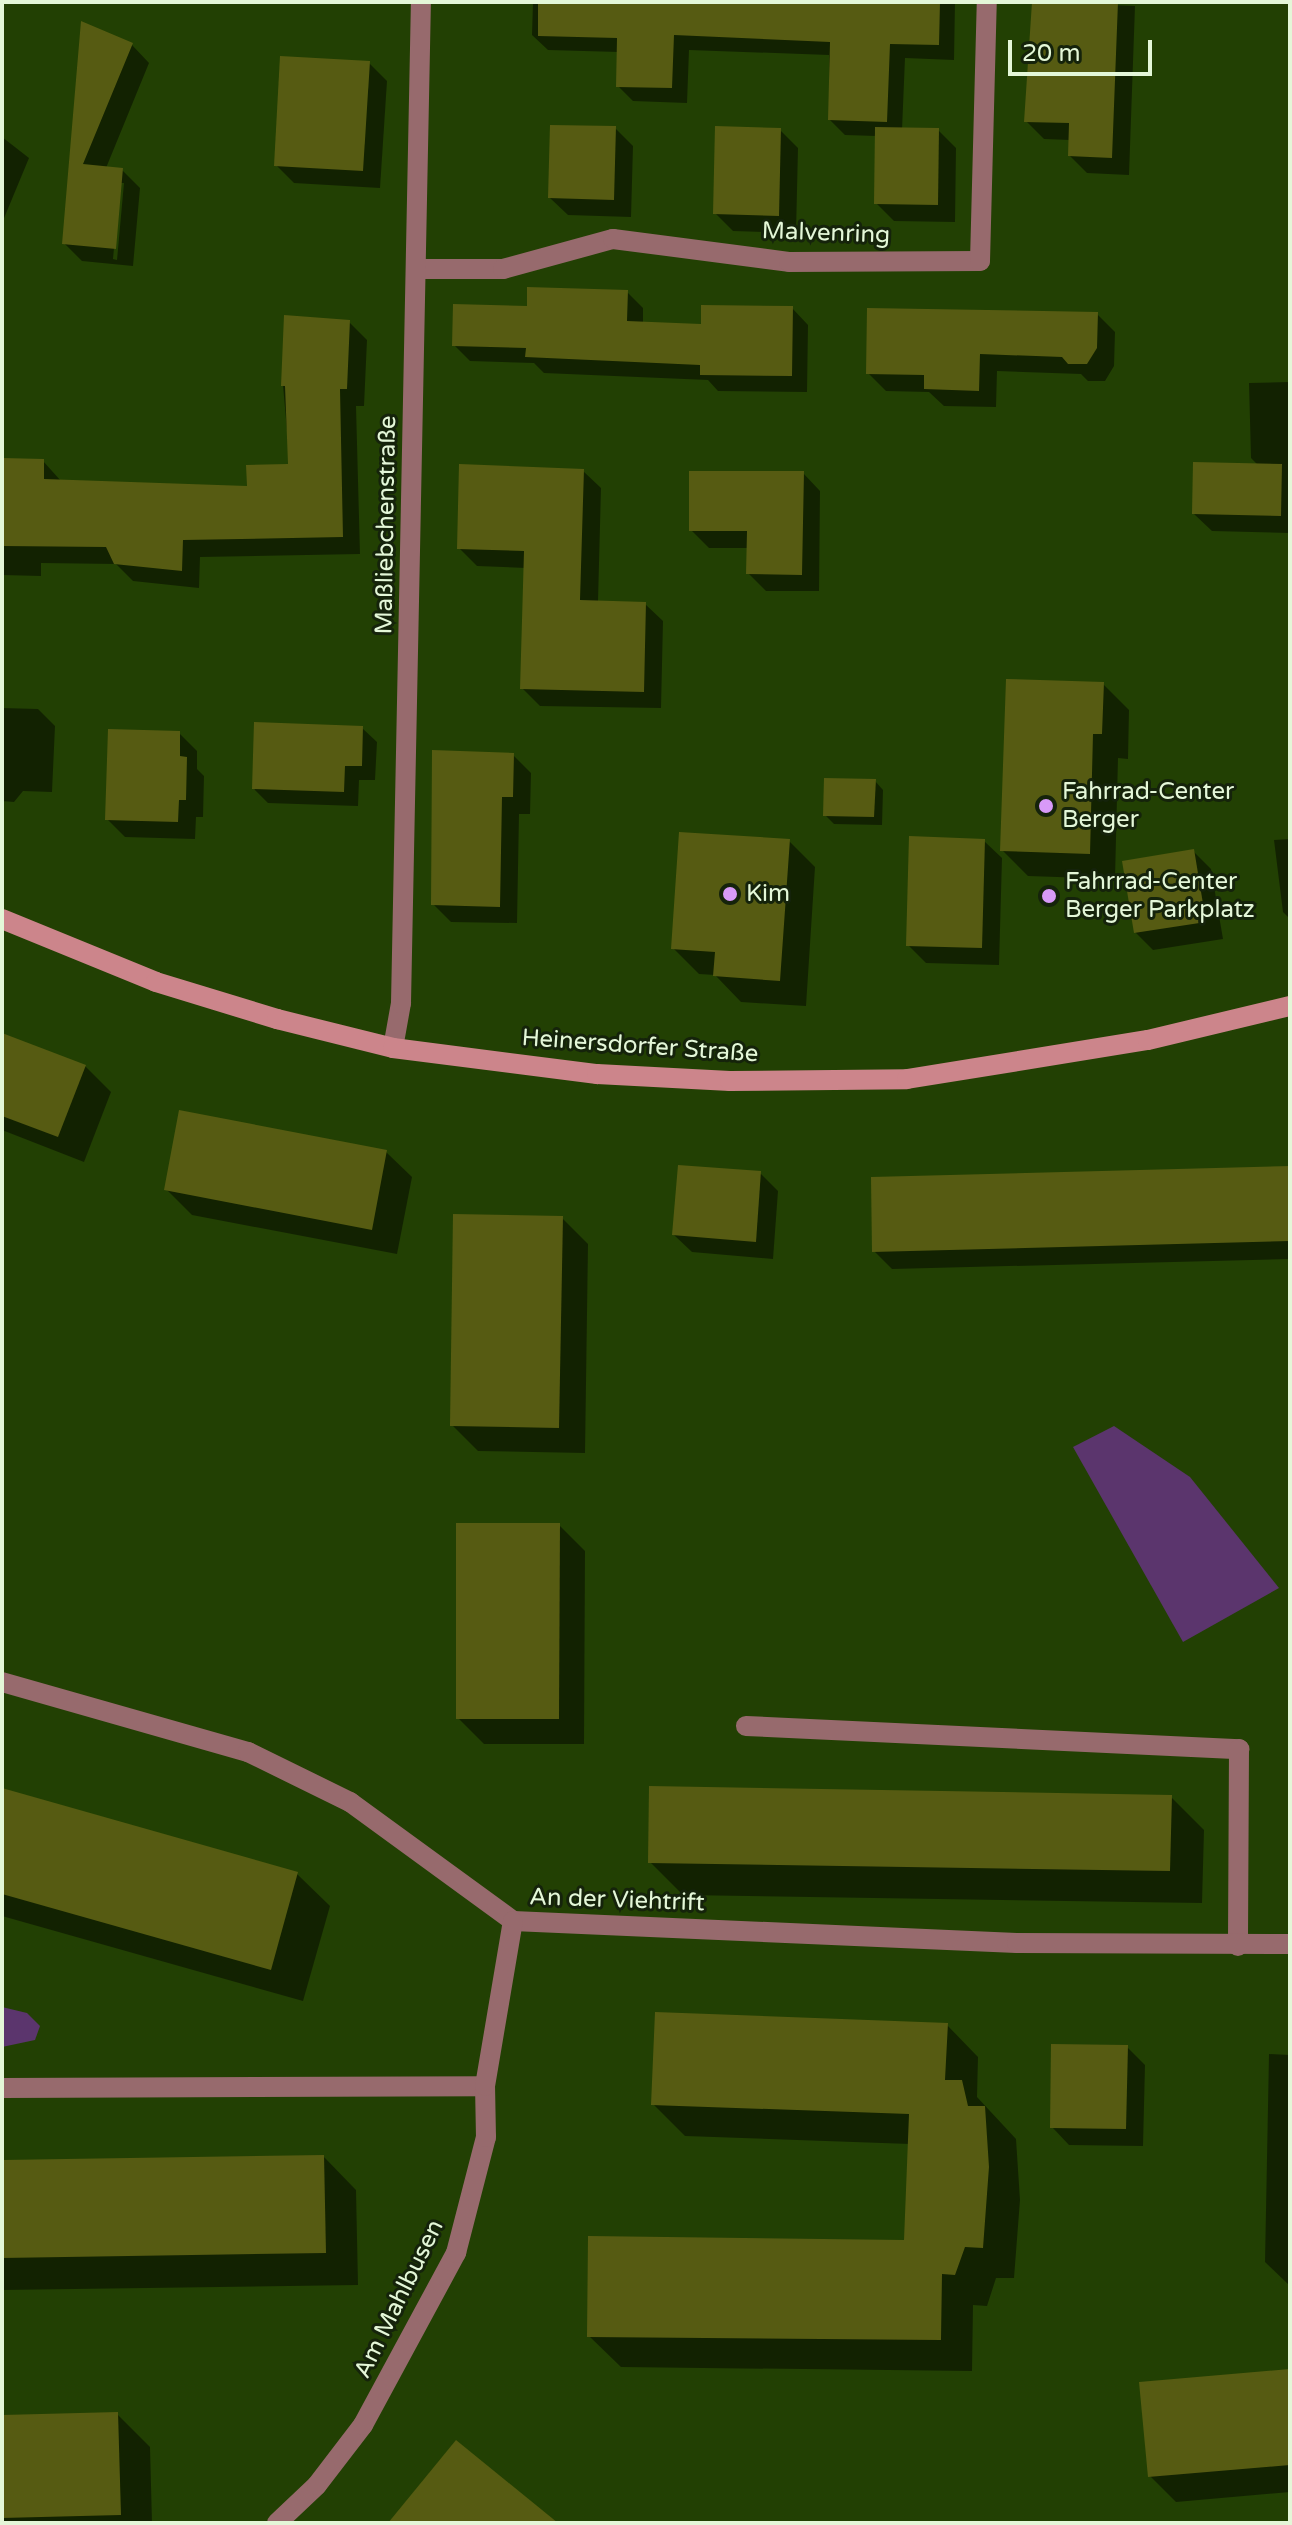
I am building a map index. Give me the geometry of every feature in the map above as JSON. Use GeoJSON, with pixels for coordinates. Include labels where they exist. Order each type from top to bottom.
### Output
{"type":"FeatureCollection","features":[{"type":"Feature","properties":{"kind":"main road","name":"Heinersdorfer Straße"},"geometry":{"type":"LineString","coordinates":[[2,919],[156,982],[393,1048],[597,1074],[730,1081],[907,1079],[1148,1040],[1290,1006]]}},
{"type":"Feature","properties":{"kind":"street","name":"Maßliebchenstraße"},"geometry":{"type":"LineString","coordinates":[[393,1048],[401,1003],[421,2]]}},
{"type":"Feature","properties":{"kind":"street","name":"Malvenring"},"geometry":{"type":"LineString","coordinates":[[416,269],[503,269],[613,239],[789,262],[980,261],[987,2]]}},
{"type":"Feature","properties":{"kind":"street","name":"An der Viehtrift"},"geometry":{"type":"LineString","coordinates":[[2,1682],[248,1752],[350,1802],[513,1921],[1017,1943],[1290,1944]]}},
{"type":"Feature","properties":{"kind":"street"},"geometry":{"type":"LineString","coordinates":[[746,1726],[1239,1749],[1238,1946]]}},
{"type":"Feature","properties":{"kind":"street","name":"Am Mahlbusen"},"geometry":{"type":"LineString","coordinates":[[277,2523],[317,2485],[363,2425],[456,2253],[486,2137],[485,2086],[513,1921]]}},
{"type":"Feature","properties":{"kind":"street"},"geometry":{"type":"LineString","coordinates":[[2,2088],[485,2086]]}},
{"type":"Feature","properties":{"kind":"shaded area"},"geometry":{"type":"Polygon","coordinates":[[[1114,1426],[1190,1477],[1279,1588],[1183,1642],[1073,1447],[1114,1426]]]}},
{"type":"Feature","properties":{"kind":"shaded area"},"geometry":{"type":"Polygon","coordinates":[[[2,2007],[27,2013],[40,2026],[35,2040],[2,2047],[2,2007]]]}},
{"type":"Feature","properties":{"kind":"building"},"geometry":{"type":"Polygon","coordinates":[[[538,2],[940,2],[939,45],[890,44],[887,122],[828,120],[830,42],[674,35],[672,88],[616,87],[617,38],[538,36],[538,2]]]}},
{"type":"Feature","properties":{"kind":"building"},"geometry":{"type":"Polygon","coordinates":[[[1032,2],[1118,2],[1112,158],[1068,156],[1069,123],[1024,122],[1032,2]]]}},
{"type":"Feature","properties":{"kind":"building"},"geometry":{"type":"Polygon","coordinates":[[[81,21],[133,43],[83,164],[123,168],[116,249],[62,244],[81,21]]]}},
{"type":"Feature","properties":{"kind":"building"},"geometry":{"type":"Polygon","coordinates":[[[280,56],[370,61],[363,171],[274,166],[280,56]]]}},
{"type":"Feature","properties":{"kind":"building"},"geometry":{"type":"Polygon","coordinates":[[[550,125],[616,126],[614,200],[548,198],[550,125]]]}},
{"type":"Feature","properties":{"kind":"building"},"geometry":{"type":"Polygon","coordinates":[[[715,126],[781,128],[779,216],[713,214],[715,126]]]}},
{"type":"Feature","properties":{"kind":"building"},"geometry":{"type":"Polygon","coordinates":[[[875,127],[939,128],[938,205],[874,204],[875,127]]]}},
{"type":"Feature","properties":{"kind":"building"},"geometry":{"type":"Polygon","coordinates":[[[527,287],[628,290],[627,321],[701,324],[701,305],[793,306],[792,376],[700,375],[700,365],[525,357],[526,348],[452,346],[453,304],[527,306],[527,287]]]}},
{"type":"Feature","properties":{"kind":"building"},"geometry":{"type":"Polygon","coordinates":[[[867,308],[1098,312],[1097,348],[1087,364],[1068,364],[1062,357],[980,354],[979,391],[924,389],[924,375],[866,374],[867,308]]]}},
{"type":"Feature","properties":{"kind":"building"},"geometry":{"type":"Polygon","coordinates":[[[284,315],[350,320],[347,389],[340,389],[343,537],[183,540],[182,571],[114,564],[106,547],[2,546],[2,458],[44,459],[44,479],[247,486],[246,465],[288,464],[285,386],[281,386],[284,315]]]}},
{"type":"Feature","properties":{"kind":"building"},"geometry":{"type":"Polygon","coordinates":[[[1193,462],[1282,464],[1281,516],[1192,514],[1193,462]]]}},
{"type":"Feature","properties":{"kind":"building"},"geometry":{"type":"Polygon","coordinates":[[[459,464],[584,469],[580,600],[646,602],[644,692],[520,689],[524,551],[457,549],[459,464]]]}},
{"type":"Feature","properties":{"kind":"building"},"geometry":{"type":"Polygon","coordinates":[[[689,471],[804,471],[802,575],[746,574],[747,531],[689,531],[689,471]]]}},
{"type":"Feature","properties":{"kind":"building"},"geometry":{"type":"Polygon","coordinates":[[[1006,679],[1104,682],[1102,734],[1093,734],[1090,854],[1000,851],[1006,679]]]}},
{"type":"Feature","properties":{"kind":"building"},"geometry":{"type":"Polygon","coordinates":[[[254,722],[363,726],[362,766],[345,766],[344,792],[252,789],[254,722]]]}},
{"type":"Feature","properties":{"kind":"building"},"geometry":{"type":"Polygon","coordinates":[[[108,729],[180,731],[180,756],[187,757],[186,800],[179,800],[178,822],[105,820],[108,729]]]}},
{"type":"Feature","properties":{"kind":"building"},"geometry":{"type":"Polygon","coordinates":[[[432,750],[514,753],[513,797],[502,797],[500,907],[431,905],[432,750]]]}},
{"type":"Feature","properties":{"kind":"building"},"geometry":{"type":"Polygon","coordinates":[[[824,778],[876,779],[874,817],[823,816],[824,778]]]}},
{"type":"Feature","properties":{"kind":"building","name":"Kim"},"geometry":{"type":"Polygon","coordinates":[[[679,832],[790,839],[780,981],[713,976],[715,952],[671,949],[679,832]]]}},
{"type":"Feature","properties":{"kind":"building"},"geometry":{"type":"Polygon","coordinates":[[[909,836],[985,839],[982,948],[906,946],[909,836]]]}},
{"type":"Feature","properties":{"kind":"building"},"geometry":{"type":"Polygon","coordinates":[[[1194,849],[1206,922],[1134,933],[1122,861],[1194,849]]]}},
{"type":"Feature","properties":{"kind":"building"},"geometry":{"type":"Polygon","coordinates":[[[2,1033],[86,1065],[58,1137],[2,1116],[2,1033]]]}},
{"type":"Feature","properties":{"kind":"building"},"geometry":{"type":"Polygon","coordinates":[[[179,1110],[387,1150],[372,1230],[164,1190],[179,1110]]]}},
{"type":"Feature","properties":{"kind":"building"},"geometry":{"type":"Polygon","coordinates":[[[678,1165],[761,1171],[756,1242],[672,1235],[678,1165]]]}},
{"type":"Feature","properties":{"kind":"building"},"geometry":{"type":"Polygon","coordinates":[[[1290,1166],[1290,1241],[872,1252],[871,1177],[1290,1166]]]}},
{"type":"Feature","properties":{"kind":"building"},"geometry":{"type":"Polygon","coordinates":[[[453,1214],[563,1216],[559,1428],[450,1426],[453,1214]]]}},
{"type":"Feature","properties":{"kind":"building"},"geometry":{"type":"Polygon","coordinates":[[[456,1523],[560,1523],[559,1719],[456,1719],[456,1523]]]}},
{"type":"Feature","properties":{"kind":"building"},"geometry":{"type":"Polygon","coordinates":[[[649,1786],[1172,1795],[1170,1871],[648,1863],[649,1786]]]}},
{"type":"Feature","properties":{"kind":"building"},"geometry":{"type":"Polygon","coordinates":[[[2,1788],[298,1872],[271,1970],[2,1894],[2,1788]]]}},
{"type":"Feature","properties":{"kind":"building"},"geometry":{"type":"Polygon","coordinates":[[[655,2012],[948,2023],[945,2080],[962,2080],[968,2106],[985,2106],[989,2167],[983,2248],[965,2247],[955,2275],[942,2274],[941,2340],[587,2337],[588,2236],[904,2240],[909,2114],[651,2105],[655,2012]]]}},
{"type":"Feature","properties":{"kind":"building"},"geometry":{"type":"Polygon","coordinates":[[[1051,2044],[1128,2045],[1126,2129],[1050,2128],[1051,2044]]]}},
{"type":"Feature","properties":{"kind":"building"},"geometry":{"type":"Polygon","coordinates":[[[324,2155],[326,2253],[2,2258],[2,2160],[324,2155]]]}},
{"type":"Feature","properties":{"kind":"building"},"geometry":{"type":"Polygon","coordinates":[[[1290,2369],[1290,2465],[1148,2477],[1139,2382],[1290,2369]]]}},
{"type":"Feature","properties":{"kind":"building"},"geometry":{"type":"Polygon","coordinates":[[[118,2412],[121,2515],[2,2518],[2,2415],[118,2412]]]}},
{"type":"Feature","properties":{"kind":"building"},"geometry":{"type":"Polygon","coordinates":[[[456,2440],[558,2523],[388,2523],[456,2440]]]}},
{"type":"Feature","properties":{"kind":"place","name":"Fahrrad-Center Berger"},"geometry":{"type":"Point","coordinates":[1046,806]}},
{"type":"Feature","properties":{"kind":"place","name":"Kim"},"geometry":{"type":"Point","coordinates":[730,894]}},
{"type":"Feature","properties":{"kind":"place","name":"Fahrrad-Center Berger Parkplatz"},"geometry":{"type":"Point","coordinates":[1049,896]}}]}
